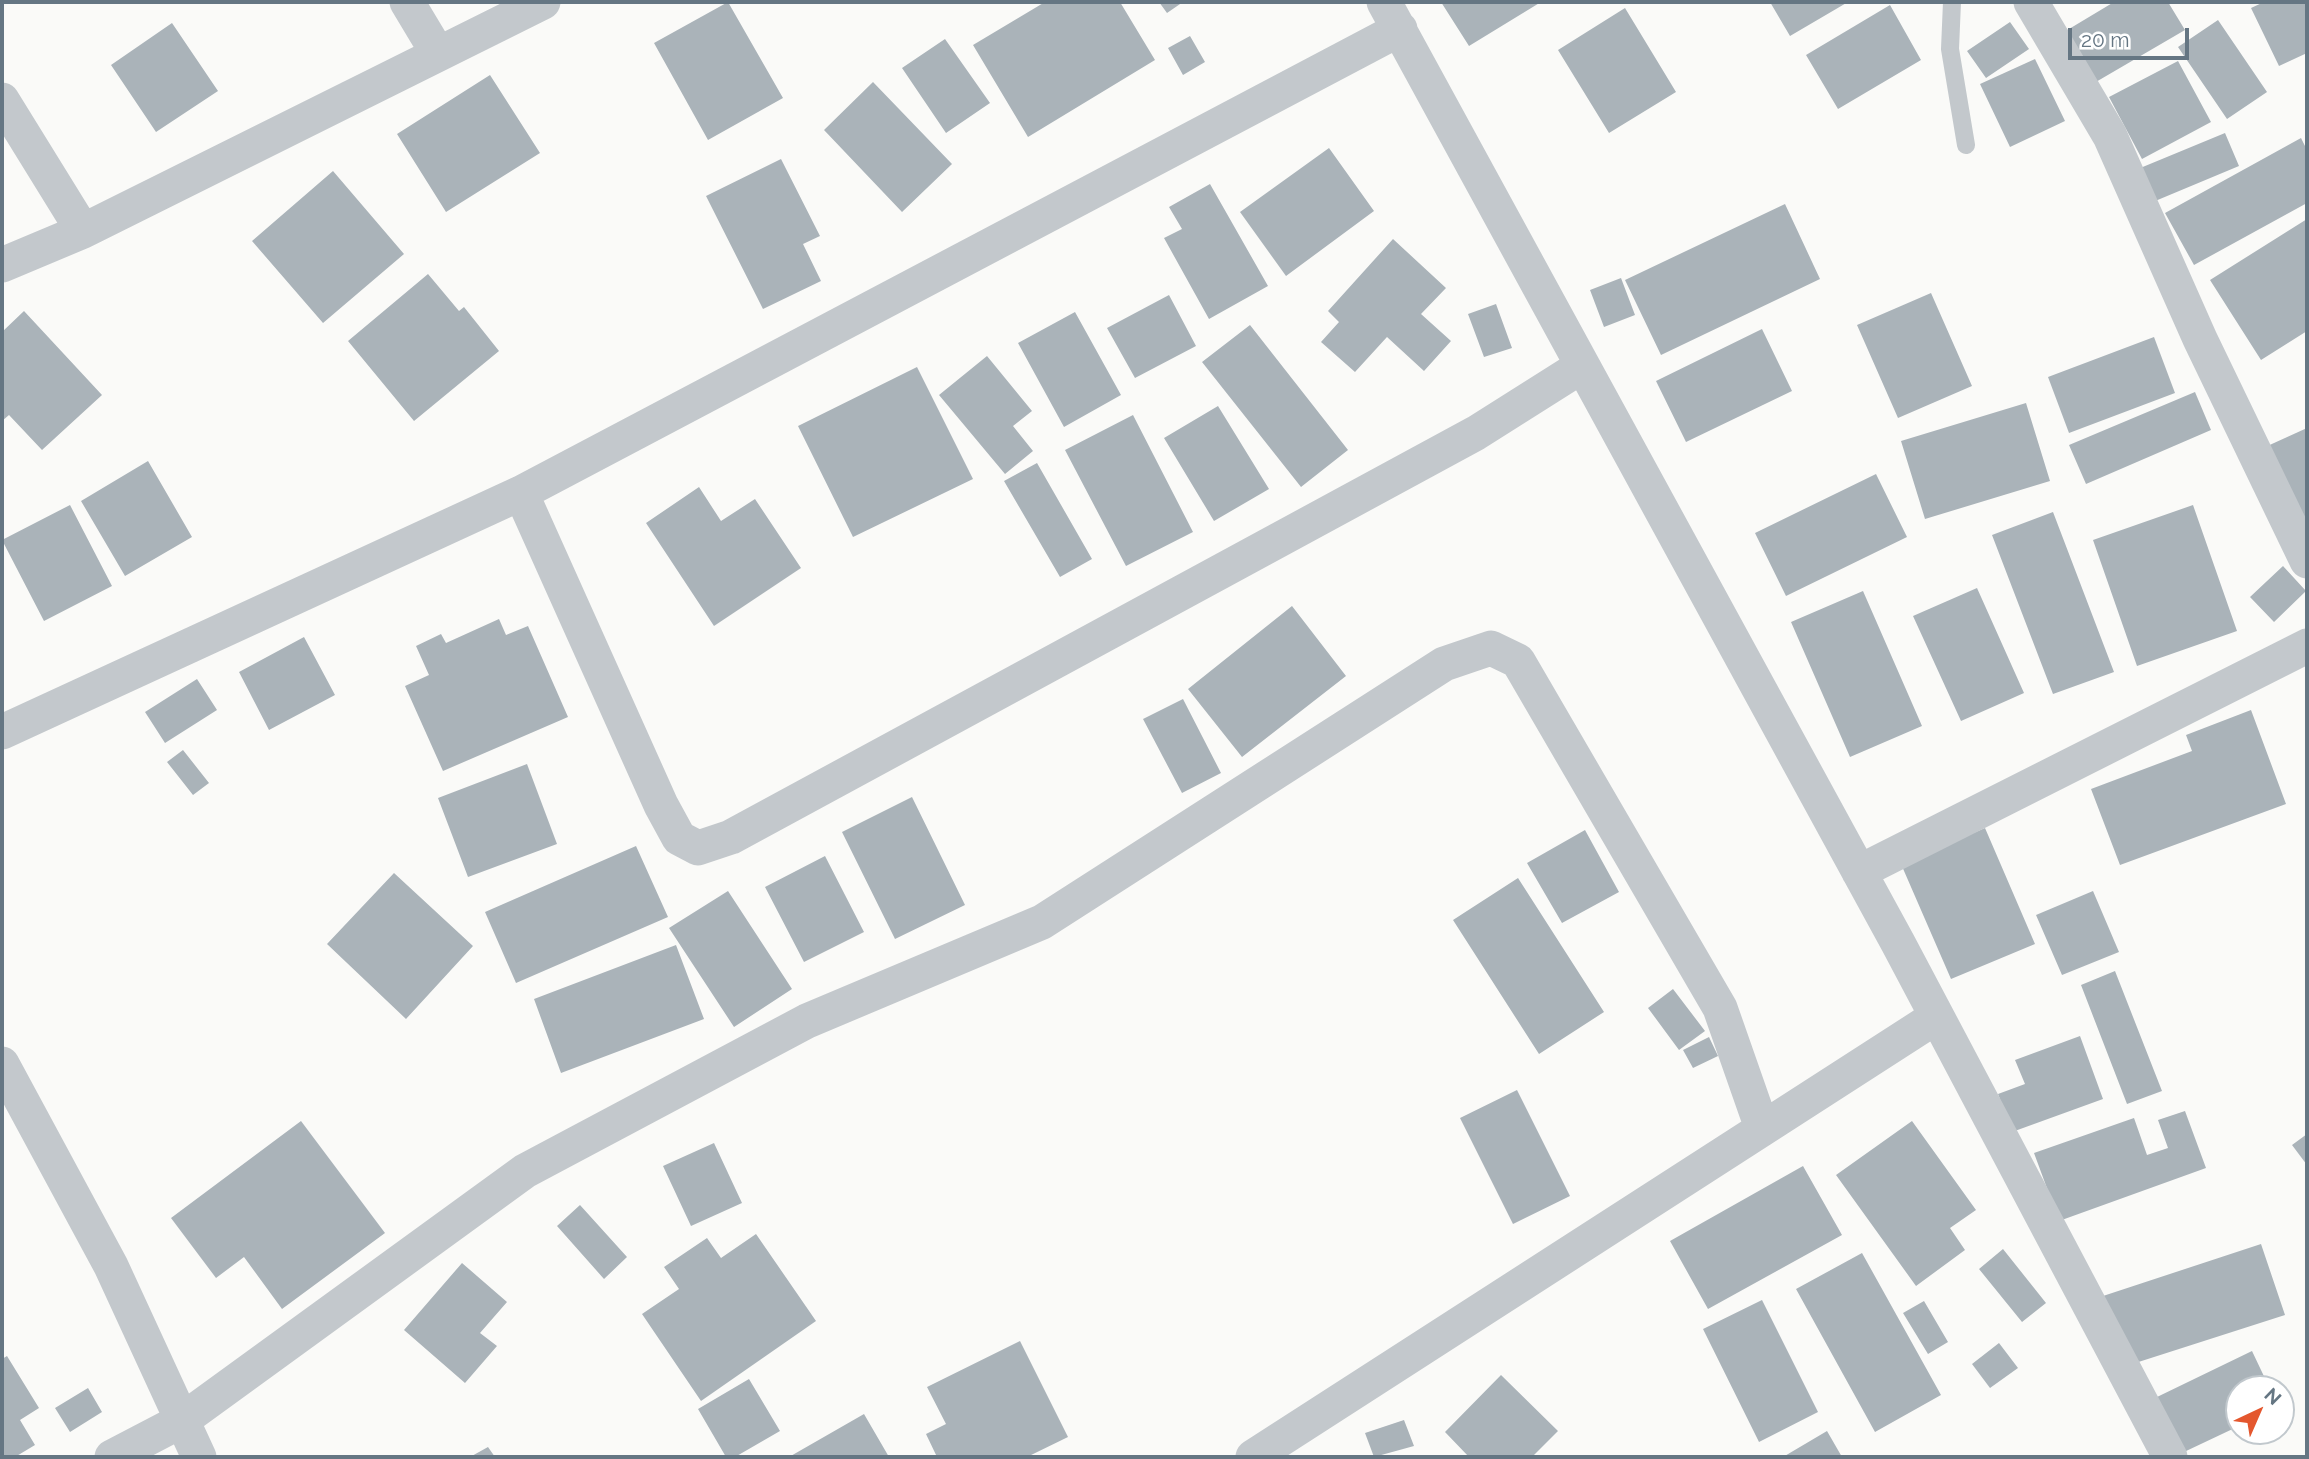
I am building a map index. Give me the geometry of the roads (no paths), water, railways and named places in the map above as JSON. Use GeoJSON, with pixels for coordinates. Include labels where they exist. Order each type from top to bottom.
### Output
{"type":"FeatureCollection","features":[{"type":"Feature","properties":{"kind":"street"},"geometry":{"type":"LineString","coordinates":[[407,2],[437,52]]}},
{"type":"Feature","properties":{"kind":"street"},"geometry":{"type":"LineString","coordinates":[[2,265],[83,231],[437,52],[543,2]]}},
{"type":"Feature","properties":{"kind":"street"},"geometry":{"type":"LineString","coordinates":[[2031,2],[2110,136],[2200,339],[2307,561]]}},
{"type":"Feature","properties":{"kind":"street"},"geometry":{"type":"LineString","coordinates":[[2,732],[521,493],[1392,15],[1858,872],[2170,1457]]}},
{"type":"Feature","properties":{"kind":"street"},"geometry":{"type":"LineString","coordinates":[[2,100],[83,231]]}},
{"type":"Feature","properties":{"kind":"street"},"geometry":{"type":"LineString","coordinates":[[521,493],[661,804],[680,838],[698,848],[731,837],[1452,446],[1582,366]]}},
{"type":"Feature","properties":{"kind":"street"},"geometry":{"type":"LineString","coordinates":[[1858,872],[2307,646]]}},
{"type":"Feature","properties":{"kind":"street"},"geometry":{"type":"LineString","coordinates":[[112,1457],[181,1421],[525,1171],[807,1021],[1042,922],[1444,664],[1491,648],[1518,661],[1720,1008],[1762,1128]]}},
{"type":"Feature","properties":{"kind":"street"},"geometry":{"type":"LineString","coordinates":[[1253,1457],[1936,1017]]}},
{"type":"Feature","properties":{"kind":"street"},"geometry":{"type":"LineString","coordinates":[[2,1064],[111,1266],[199,1457]]}},
{"type":"Feature","properties":{"kind":"lane"},"geometry":{"type":"LineString","coordinates":[[1952,2],[1950,49],[1966,145]]}}]}
